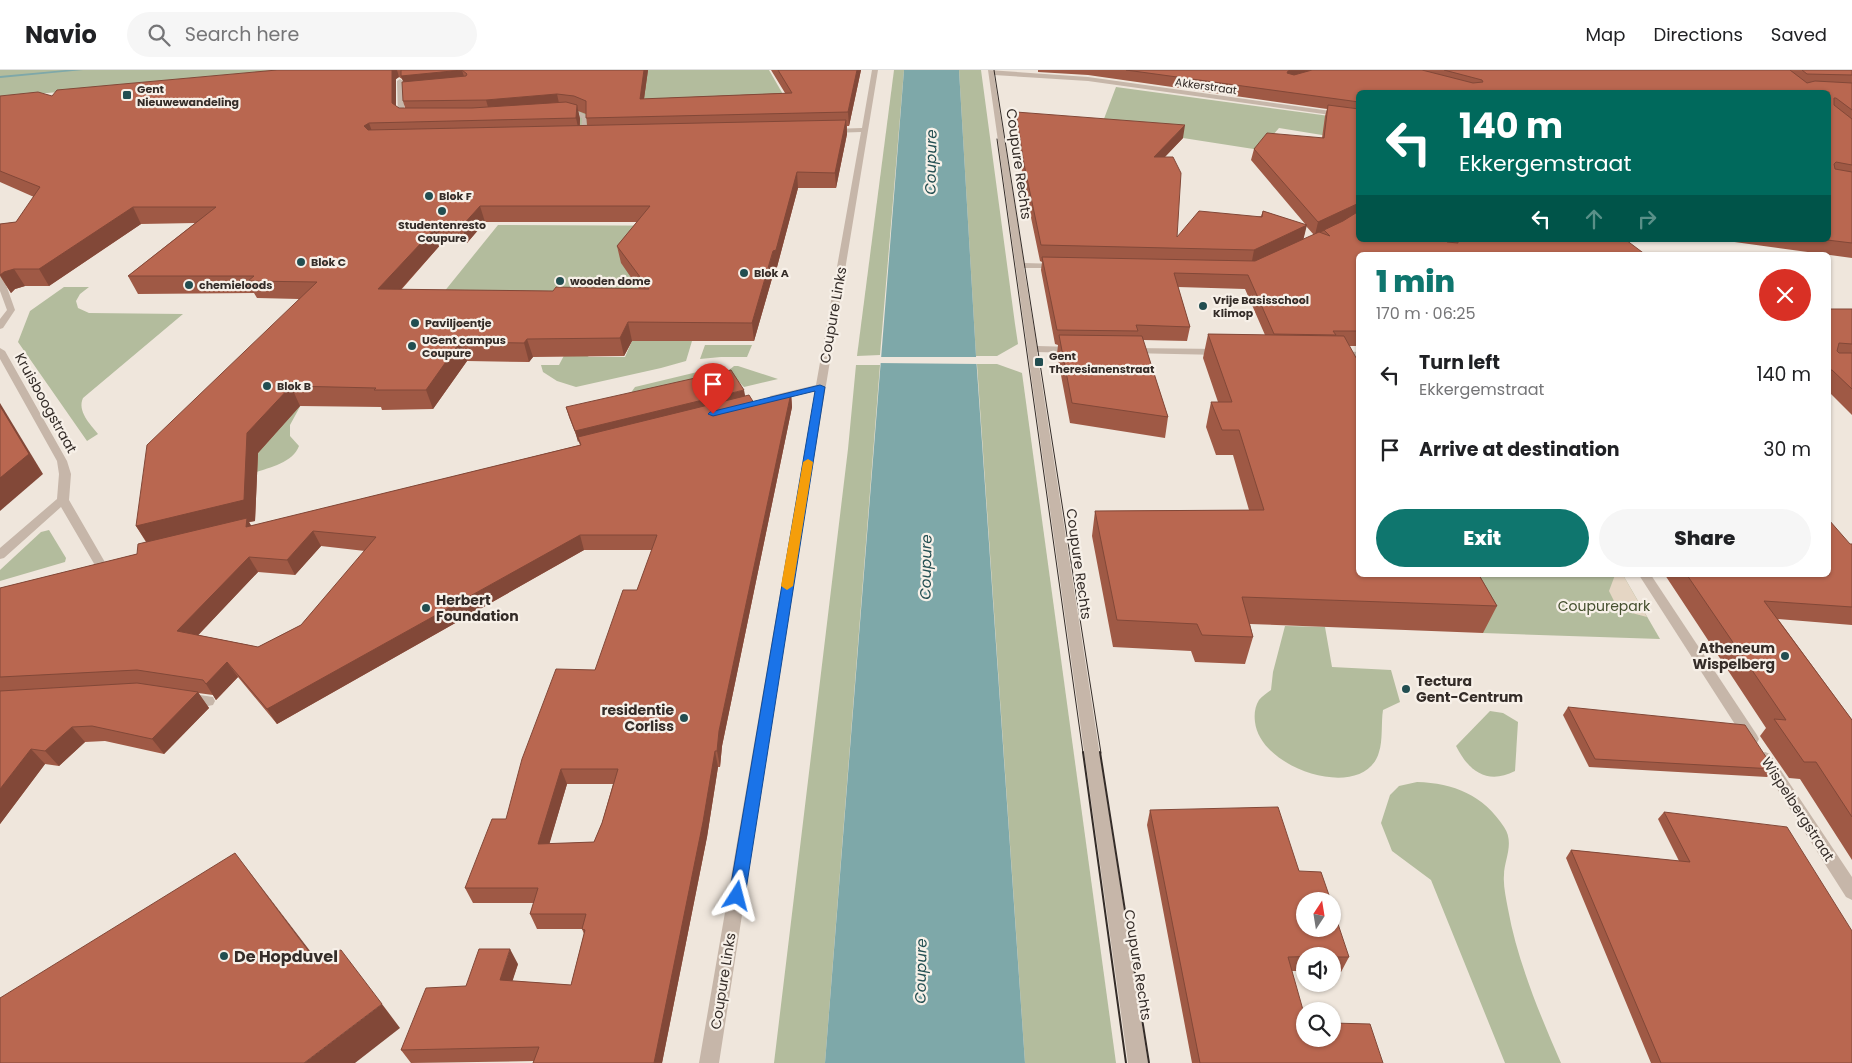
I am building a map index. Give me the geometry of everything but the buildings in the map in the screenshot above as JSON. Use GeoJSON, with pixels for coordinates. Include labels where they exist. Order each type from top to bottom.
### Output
{"type":"FeatureCollection","features":[{"type":"Feature","properties":{"kind":"street","name":"Coupure Links"},"geometry":{"type":"LineString","coordinates":[[710,1063],[820,387],[874,70]]}},
{"type":"Feature","properties":{"kind":"street","name":"Akkerstraat"},"geometry":{"type":"LineString","coordinates":[[991,71],[1088,79],[1356,117]]}},
{"type":"Feature","properties":{"kind":"street","name":"Coupure Rechts"},"geometry":{"type":"LineString","coordinates":[[991,71],[1138,1063]]}},
{"type":"Feature","properties":{"kind":"street"},"geometry":{"type":"LineString","coordinates":[[400,80],[401,117],[412,119]]}},
{"type":"Feature","properties":{"kind":"street"},"geometry":{"type":"LineString","coordinates":[[401,93],[420,91]]}},
{"type":"Feature","properties":{"kind":"street"},"geometry":{"type":"LineString","coordinates":[[553,112],[574,113],[585,117],[584,136]]}},
{"type":"Feature","properties":{"kind":"street"},"geometry":{"type":"LineString","coordinates":[[825,131],[864,130]]}},
{"type":"Feature","properties":{"kind":"street"},"geometry":{"type":"LineString","coordinates":[[574,137],[593,136]]}},
{"type":"Feature","properties":{"kind":"street"},"geometry":{"type":"LineString","coordinates":[[1019,265],[1064,266]]}},
{"type":"Feature","properties":{"kind":"street"},"geometry":{"type":"LineString","coordinates":[[0,279],[11,310],[0,326]]}},
{"type":"Feature","properties":{"kind":"street"},"geometry":{"type":"LineString","coordinates":[[1031,349],[1081,350]]}},
{"type":"Feature","properties":{"kind":"street","name":"Kruisboogstraat"},"geometry":{"type":"LineString","coordinates":[[0,351],[62,461],[65,474],[63,500]]}},
{"type":"Feature","properties":{"kind":"street"},"geometry":{"type":"LineString","coordinates":[[1118,351],[1233,352]]}},
{"type":"Feature","properties":{"kind":"street"},"geometry":{"type":"LineString","coordinates":[[1330,354],[1356,354]]}},
{"type":"Feature","properties":{"kind":"street"},"geometry":{"type":"LineString","coordinates":[[760,402],[820,387]]}},
{"type":"Feature","properties":{"kind":"street"},"geometry":{"type":"LineString","coordinates":[[0,555],[63,500],[100,564]]}},
{"type":"Feature","properties":{"kind":"street","name":"Wispelbergstraat"},"geometry":{"type":"LineString","coordinates":[[1647,577],[1852,892]]}},
{"type":"Feature","properties":{"kind":"street"},"geometry":{"type":"LineString","coordinates":[[169,695],[208,701]]}},
{"type":"Feature","properties":{"kind":"green space"},"geometry":{"type":"Polygon","coordinates":[[[0,70],[319,70],[0,97],[0,70]]]}},
{"type":"Feature","properties":{"kind":"green space"},"geometry":{"type":"Polygon","coordinates":[[[627,70],[769,70],[784,96],[590,132],[395,113],[627,70]]]}},
{"type":"Feature","properties":{"kind":"green space"},"geometry":{"type":"Polygon","coordinates":[[[894,70],[904,70],[880,355],[857,356],[894,70]]]}},
{"type":"Feature","properties":{"kind":"green space"},"geometry":{"type":"Polygon","coordinates":[[[959,70],[981,70],[1018,344],[997,356],[976,356],[959,70]]]}},
{"type":"Feature","properties":{"kind":"green space"},"geometry":{"type":"Polygon","coordinates":[[[1116,87],[1356,120],[1356,141],[1279,128],[1260,150],[1183,138],[1099,132],[1116,87]]]}},
{"type":"Feature","properties":{"kind":"green space"},"geometry":{"type":"Polygon","coordinates":[[[498,225],[726,226],[622,264],[717,303],[431,308],[498,225]]]}},
{"type":"Feature","properties":{"kind":"green space"},"geometry":{"type":"Polygon","coordinates":[[[64,287],[89,287],[80,294],[76,301],[78,308],[89,313],[183,314],[83,398],[83,412],[88,422],[98,434],[87,441],[18,342],[30,311],[64,287]]]}},
{"type":"Feature","properties":{"kind":"green space"},"geometry":{"type":"Polygon","coordinates":[[[632,341],[692,341],[686,361],[576,387],[557,381],[543,372],[541,365],[559,365],[570,344],[589,357],[625,357],[632,341]]]}},
{"type":"Feature","properties":{"kind":"green space"},"geometry":{"type":"Polygon","coordinates":[[[705,345],[752,345],[747,357],[700,359],[705,345]]]}},
{"type":"Feature","properties":{"kind":"green space"},"geometry":{"type":"Polygon","coordinates":[[[977,364],[997,364],[1022,373],[1116,1063],[1025,1063],[977,364]]]}},
{"type":"Feature","properties":{"kind":"green space"},"geometry":{"type":"Polygon","coordinates":[[[856,365],[880,365],[825,1063],[774,1063],[848,449],[856,365]]]}},
{"type":"Feature","properties":{"kind":"green space"},"geometry":{"type":"Polygon","coordinates":[[[734,366],[778,379],[744,387],[728,371],[734,366]]]}},
{"type":"Feature","properties":{"kind":"green space"},"geometry":{"type":"Polygon","coordinates":[[[714,368],[722,370],[726,377],[630,394],[635,387],[714,368]]]}},
{"type":"Feature","properties":{"kind":"green space"},"geometry":{"type":"Polygon","coordinates":[[[302,403],[290,425],[290,436],[299,446],[296,452],[285,461],[250,474],[245,467],[302,403]]]}},
{"type":"Feature","properties":{"kind":"green space"},"geometry":{"type":"Polygon","coordinates":[[[49,530],[66,558],[65,562],[0,581],[0,570],[41,532],[49,530]]]}},
{"type":"Feature","properties":{"kind":"green space","name":"Coupurepark"},"geometry":{"type":"Polygon","coordinates":[[[1453,577],[1624,577],[1660,639],[1483,633],[1453,577]]]}},
{"type":"Feature","properties":{"kind":"green space"},"geometry":{"type":"Polygon","coordinates":[[[1285,626],[1325,627],[1332,667],[1391,670],[1400,702],[1383,710],[1379,752],[1370,767],[1354,776],[1335,778],[1314,774],[1293,766],[1275,754],[1261,739],[1255,722],[1255,710],[1259,700],[1271,690],[1273,672],[1285,626]]]}},
{"type":"Feature","properties":{"kind":"green space"},"geometry":{"type":"Polygon","coordinates":[[[1490,711],[1503,713],[1518,722],[1515,771],[1496,777],[1480,774],[1473,769],[1456,746],[1490,711]]]}},
{"type":"Feature","properties":{"kind":"green space"},"geometry":{"type":"Polygon","coordinates":[[[1417,782],[1443,785],[1467,793],[1487,807],[1504,827],[1509,839],[1509,845],[1504,869],[1504,883],[1512,928],[1530,987],[1561,1063],[1505,1063],[1431,880],[1392,851],[1381,823],[1390,795],[1399,786],[1417,782]]]}},
{"type":"Feature","properties":{"kind":"shaded area"},"geometry":{"type":"Polygon","coordinates":[[[1614,577],[1624,577],[1647,617],[1628,612],[1615,603],[1609,591],[1614,577]]]}},
{"type":"Feature","properties":{"kind":"water","name":"Coupure"},"geometry":{"type":"Polygon","coordinates":[[[904,70],[959,70],[976,356],[1025,1063],[825,1063],[904,70]]]}},
{"type":"Feature","properties":{"kind":"pier"},"geometry":{"type":"Polygon","coordinates":[[[878,357],[979,357],[979,364],[877,363],[878,357]]]}},
{"type":"Feature","properties":{"kind":"waterway"},"geometry":{"type":"LineString","coordinates":[[0,77],[81,70]]}},
{"type":"Feature","properties":{"kind":"tram line"},"geometry":{"type":"LineString","coordinates":[[994,70],[1101,753]]}},
{"type":"Feature","properties":{"kind":"tram line"},"geometry":{"type":"LineString","coordinates":[[997,139],[1083,753]]}},
{"type":"Feature","properties":{"kind":"tram line"},"geometry":{"type":"LineString","coordinates":[[1083,752],[1126,1063]]}},
{"type":"Feature","properties":{"kind":"tram line"},"geometry":{"type":"LineString","coordinates":[[1100,752],[1149,1063]]}},
{"type":"Feature","properties":{"kind":"slow traffic"},"geometry":{"type":"LineString","coordinates":[[787,586],[808,462]]}},
{"type":"Feature","properties":{"kind":"place","name":"Gent Nieuwewandeling"},"geometry":{"type":"Point","coordinates":[127,95]}},
{"type":"Feature","properties":{"kind":"place","name":"Blok F"},"geometry":{"type":"Point","coordinates":[429,196]}},
{"type":"Feature","properties":{"kind":"place","name":"Studentenresto Coupure"},"geometry":{"type":"Point","coordinates":[442,211]}},
{"type":"Feature","properties":{"kind":"place","name":"Blok C"},"geometry":{"type":"Point","coordinates":[301,262]}},
{"type":"Feature","properties":{"kind":"place","name":"Blok A"},"geometry":{"type":"Point","coordinates":[744,273]}},
{"type":"Feature","properties":{"kind":"place","name":"wooden dome"},"geometry":{"type":"Point","coordinates":[560,281]}},
{"type":"Feature","properties":{"kind":"place","name":"chemieloods"},"geometry":{"type":"Point","coordinates":[189,285]}},
{"type":"Feature","properties":{"kind":"place","name":"Vrije Basisschool Klimop"},"geometry":{"type":"Point","coordinates":[1203,306]}},
{"type":"Feature","properties":{"kind":"place","name":"Paviljoentje"},"geometry":{"type":"Point","coordinates":[415,323]}},
{"type":"Feature","properties":{"kind":"place","name":"UGent campus Coupure"},"geometry":{"type":"Point","coordinates":[412,346]}},
{"type":"Feature","properties":{"kind":"place","name":"Gent Theresianenstraat"},"geometry":{"type":"Point","coordinates":[1039,362]}},
{"type":"Feature","properties":{"kind":"place","name":"Blok B"},"geometry":{"type":"Point","coordinates":[267,386]}},
{"type":"Feature","properties":{"kind":"place","name":"Herbert Foundation"},"geometry":{"type":"Point","coordinates":[426,608]}},
{"type":"Feature","properties":{"kind":"place","name":"Atheneum Wispelberg"},"geometry":{"type":"Point","coordinates":[1785,656]}},
{"type":"Feature","properties":{"kind":"place","name":"Tectura Gent-Centrum"},"geometry":{"type":"Point","coordinates":[1406,689]}},
{"type":"Feature","properties":{"kind":"place","name":"residentie Corliss"},"geometry":{"type":"Point","coordinates":[684,718]}},
{"type":"Feature","properties":{"kind":"place","name":"De Hopduvel"},"geometry":{"type":"Point","coordinates":[224,956]}},
{"type":"Feature","properties":{"kind":"route"},"geometry":{"type":"LineString","coordinates":[[713,414],[820,387],[737,896]]}}]}
